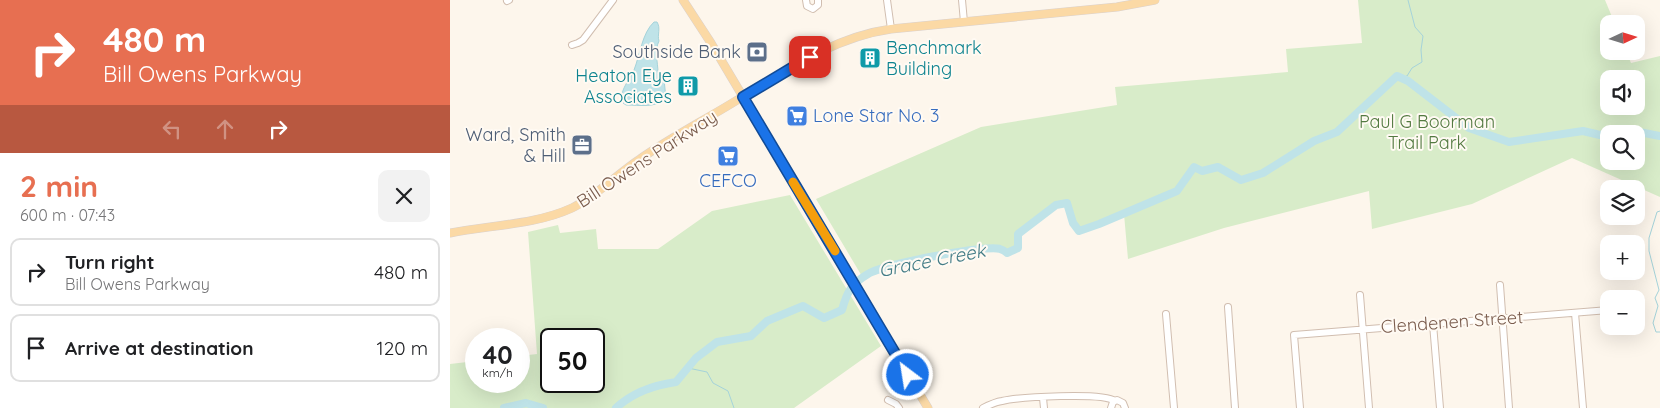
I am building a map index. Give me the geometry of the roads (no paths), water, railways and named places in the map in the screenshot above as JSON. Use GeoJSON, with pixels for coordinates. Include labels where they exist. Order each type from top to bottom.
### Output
{"type":"FeatureCollection","features":[{"type":"Feature","properties":{"kind":"main road"},"geometry":{"type":"LineString","coordinates":[[682,0],[711,43],[928,408]]}},
{"type":"Feature","properties":{"kind":"main road","name":"Bill Owens Parkway"},"geometry":{"type":"LineString","coordinates":[[450,233],[540,219],[573,207],[594,194],[644,156],[743,97],[830,47],[862,35],[891,29],[1117,7],[1155,0]]}},
{"type":"Feature","properties":{"kind":"street"},"geometry":{"type":"LineString","coordinates":[[572,45],[578,44],[583,40],[613,0]]}},
{"type":"Feature","properties":{"kind":"street"},"geometry":{"type":"LineString","coordinates":[[806,0],[807,6],[812,9],[818,6],[818,0]]}},
{"type":"Feature","properties":{"kind":"street"},"geometry":{"type":"LineString","coordinates":[[887,0],[891,29]]}},
{"type":"Feature","properties":{"kind":"street"},"geometry":{"type":"LineString","coordinates":[[962,0],[964,22]]}},
{"type":"Feature","properties":{"kind":"street"},"geometry":{"type":"LineString","coordinates":[[1500,284],[1509,408]]}},
{"type":"Feature","properties":{"kind":"street"},"geometry":{"type":"LineString","coordinates":[[1360,296],[1369,408]]}},
{"type":"Feature","properties":{"kind":"street"},"geometry":{"type":"LineString","coordinates":[[1228,307],[1236,408]]}},
{"type":"Feature","properties":{"kind":"street","name":"Clendenen Street"},"geometry":{"type":"LineString","coordinates":[[1300,408],[1294,335],[1600,311]]}},
{"type":"Feature","properties":{"kind":"street"},"geometry":{"type":"LineString","coordinates":[[1575,313],[1583,408]]}},
{"type":"Feature","properties":{"kind":"street"},"geometry":{"type":"LineString","coordinates":[[1166,314],[1174,408]]}},
{"type":"Feature","properties":{"kind":"street"},"geometry":{"type":"LineString","coordinates":[[1433,324],[1440,408]]}},
{"type":"Feature","properties":{"kind":"street"},"geometry":{"type":"LineString","coordinates":[[983,408],[1002,401],[1090,395],[1121,401],[1125,408]]}},
{"type":"Feature","properties":{"kind":"street"},"geometry":{"type":"LineString","coordinates":[[1043,398],[1044,408]]}},
{"type":"Feature","properties":{"kind":"street"},"geometry":{"type":"LineString","coordinates":[[888,400],[899,408]]}},
{"type":"Feature","properties":{"kind":"street"},"geometry":{"type":"LineString","coordinates":[[1111,408],[1115,401]]}},
{"type":"Feature","properties":{"kind":"water"},"geometry":{"type":"Polygon","coordinates":[[[654,22],[657,22],[659,27],[659,41],[656,53],[658,73],[664,79],[666,99],[652,105],[626,105],[622,99],[623,90],[634,70],[647,32],[654,22]]]}},
{"type":"Feature","properties":{"kind":"waterway"},"geometry":{"type":"LineString","coordinates":[[1401,78],[1407,76],[1412,68],[1422,62],[1423,36],[1415,27],[1408,0]]}},
{"type":"Feature","properties":{"kind":"waterway","name":"Grace Creek"},"geometry":{"type":"LineString","coordinates":[[616,408],[644,390],[676,382],[696,358],[717,342],[751,336],[767,321],[803,306],[824,318],[842,310],[848,293],[854,285],[868,274],[877,270],[956,252],[991,248],[1000,249],[1007,253],[1018,248],[1018,234],[1056,205],[1067,203],[1073,223],[1079,231],[1177,191],[1194,167],[1202,171],[1218,167],[1241,180],[1263,173],[1314,141],[1337,132],[1397,76],[1408,81],[1469,128],[1509,142],[1583,131],[1600,135],[1629,130],[1660,136]]}},
{"type":"Feature","properties":{"kind":"waterway"},"geometry":{"type":"LineString","coordinates":[[1660,211],[1657,212],[1649,238],[1649,251],[1659,290],[1655,298],[1658,306],[1653,323],[1656,332],[1660,332]]}},
{"type":"Feature","properties":{"kind":"waterway"},"geometry":{"type":"LineString","coordinates":[[688,368],[707,372],[713,383],[728,391],[734,408]]}},
{"type":"Feature","properties":{"kind":"waterway","name":"Grace Creek"},"geometry":{"type":"LineString","coordinates":[[504,408],[526,403],[543,408]]}},
{"type":"Feature","properties":{"kind":"place","name":"Southside Bank"},"geometry":{"type":"Point","coordinates":[757,52]}},
{"type":"Feature","properties":{"kind":"place","name":"Benchmark Building"},"geometry":{"type":"Point","coordinates":[870,58]}},
{"type":"Feature","properties":{"kind":"place","name":"Heaton Eye Associates"},"geometry":{"type":"Point","coordinates":[688,86]}},
{"type":"Feature","properties":{"kind":"place","name":"Lone Star No. 3"},"geometry":{"type":"Point","coordinates":[797,116]}},
{"type":"Feature","properties":{"kind":"place","name":"Ward, Smith & Hill"},"geometry":{"type":"Point","coordinates":[582,145]}},
{"type":"Feature","properties":{"kind":"place","name":"CEFCO"},"geometry":{"type":"Point","coordinates":[728,156]}},
{"type":"Feature","properties":{"kind":"park label","name":"Paul G Boorman Trail Park"},"geometry":{"type":"Point","coordinates":[1427,132]}}]}
